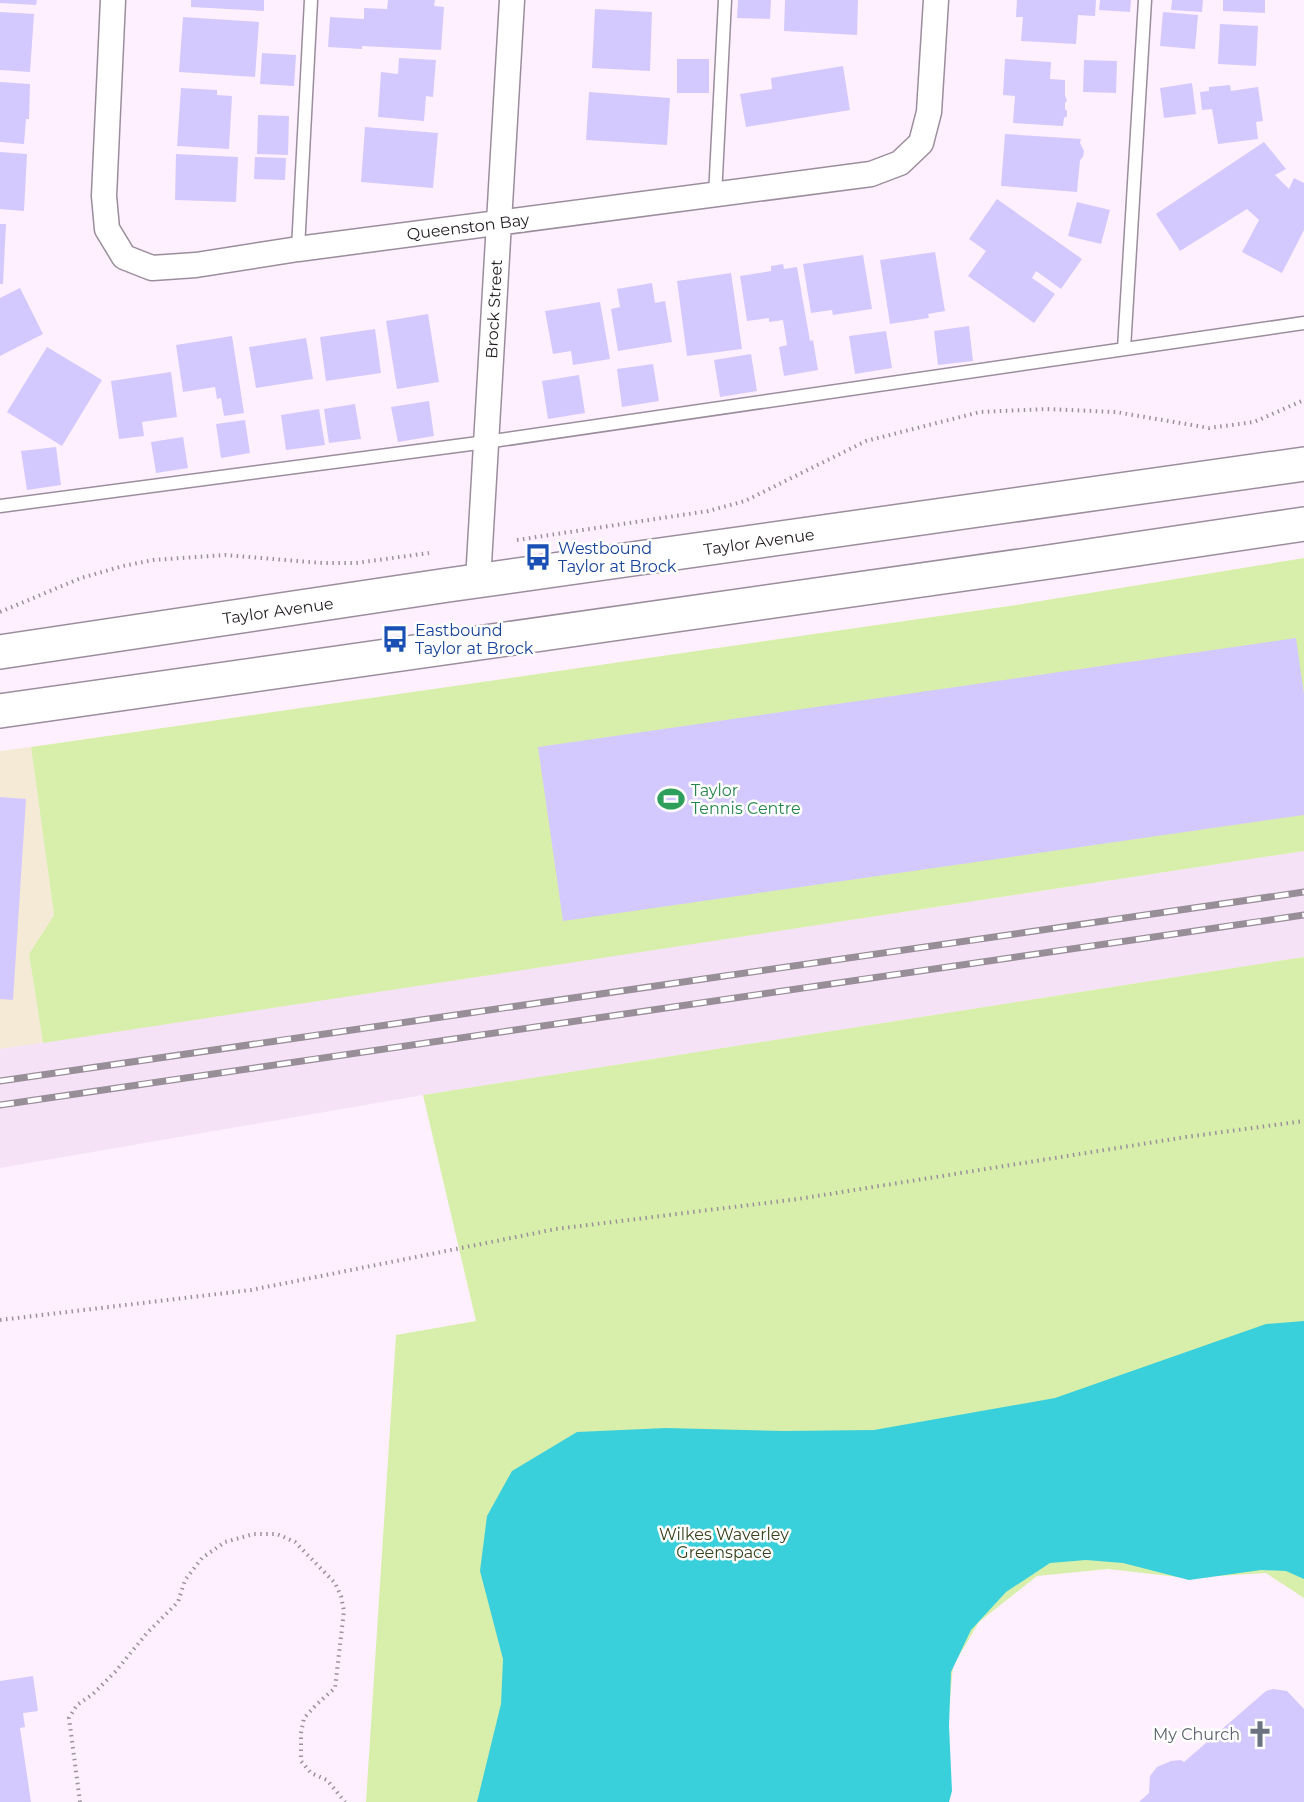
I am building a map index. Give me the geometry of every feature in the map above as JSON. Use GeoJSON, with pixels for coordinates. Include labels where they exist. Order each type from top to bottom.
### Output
{"type":"FeatureCollection","features":[{"type":"Feature","properties":{"kind":"main road","name":"Taylor Avenue"},"geometry":{"type":"LineString","coordinates":[[0,652],[478,581],[1304,464]]}},
{"type":"Feature","properties":{"kind":"main road"},"geometry":{"type":"LineString","coordinates":[[0,711],[458,644],[1026,566],[1304,524]]}},
{"type":"Feature","properties":{"kind":"street","name":"Queenston Bay"},"geometry":{"type":"LineString","coordinates":[[113,0],[104,196],[107,229],[124,257],[152,268],[196,265],[298,249],[871,174],[900,163],[921,143],[929,112],[936,0]]}},
{"type":"Feature","properties":{"kind":"street","name":"Brock Street"},"geometry":{"type":"LineString","coordinates":[[478,581],[512,0]]}},
{"type":"Feature","properties":{"kind":"lane"},"geometry":{"type":"LineString","coordinates":[[298,249],[311,0]]}},
{"type":"Feature","properties":{"kind":"lane"},"geometry":{"type":"LineString","coordinates":[[715,196],[726,0]]}},
{"type":"Feature","properties":{"kind":"lane"},"geometry":{"type":"LineString","coordinates":[[1124,349],[1145,0]]}},
{"type":"Feature","properties":{"kind":"lane"},"geometry":{"type":"LineString","coordinates":[[0,506],[486,442],[1304,323]]}},
{"type":"Feature","properties":{"kind":"path"},"geometry":{"type":"LineString","coordinates":[[480,546],[708,511],[745,501],[866,441],[980,412],[1046,409],[1116,412],[1209,428],[1254,422],[1304,400]]}},
{"type":"Feature","properties":{"kind":"path"},"geometry":{"type":"LineString","coordinates":[[0,612],[81,578],[153,560],[225,555],[322,563],[356,563],[432,552]]}},
{"type":"Feature","properties":{"kind":"path"},"geometry":{"type":"LineString","coordinates":[[0,1320],[251,1290],[556,1229],[798,1199],[1186,1137],[1304,1121]]}},
{"type":"Feature","properties":{"kind":"path"},"geometry":{"type":"LineString","coordinates":[[80,1802],[69,1718],[77,1705],[93,1694],[116,1672],[141,1640],[178,1602],[185,1580],[202,1558],[225,1542],[254,1534],[277,1534],[295,1542],[335,1582],[341,1596],[344,1611],[335,1688],[304,1718],[301,1733],[301,1761],[311,1773],[327,1780],[345,1802]]}},
{"type":"Feature","properties":{"kind":"shaded area"},"geometry":{"type":"Polygon","coordinates":[[[31,747],[54,915],[29,954],[43,1043],[0,1049],[0,751],[31,747]]]}},
{"type":"Feature","properties":{"kind":"shaded area"},"geometry":{"type":"Polygon","coordinates":[[[1304,851],[1304,957],[423,1095],[0,1168],[0,1049],[1304,851]]]}},
{"type":"Feature","properties":{"kind":"green space","name":"Taylor Tennis Centre"},"geometry":{"type":"Polygon","coordinates":[[[1304,558],[1304,851],[43,1043],[29,954],[54,915],[31,747],[1016,605],[1304,558]]]}},
{"type":"Feature","properties":{"kind":"green space","name":"Wilkes Waverley Greenspace"},"geometry":{"type":"Polygon","coordinates":[[[1304,957],[1304,1598],[1266,1573],[1187,1578],[1108,1569],[1037,1576],[979,1622],[953,1666],[939,1802],[366,1802],[396,1335],[476,1321],[423,1095],[1304,957]]]}},
{"type":"Feature","properties":{"kind":"water"},"geometry":{"type":"Polygon","coordinates":[[[1304,1321],[1304,1579],[1286,1571],[1261,1570],[1189,1580],[1123,1563],[1086,1560],[1050,1563],[1006,1592],[971,1630],[951,1672],[949,1726],[952,1791],[949,1802],[477,1802],[501,1704],[503,1659],[480,1571],[487,1516],[512,1471],[577,1432],[666,1428],[783,1431],[874,1430],[1055,1398],[1266,1324],[1304,1321]]]}},
{"type":"Feature","properties":{"kind":"building"},"geometry":{"type":"Polygon","coordinates":[[[0,0],[37,0],[36,5],[0,3],[0,0]]]}},
{"type":"Feature","properties":{"kind":"building"},"geometry":{"type":"Polygon","coordinates":[[[191,0],[264,0],[264,11],[191,7],[191,0]]]}},
{"type":"Feature","properties":{"kind":"building"},"geometry":{"type":"Polygon","coordinates":[[[388,0],[435,0],[434,6],[444,7],[441,50],[362,46],[362,49],[328,47],[330,17],[364,19],[364,8],[387,9],[388,0]]]}},
{"type":"Feature","properties":{"kind":"building"},"geometry":{"type":"Polygon","coordinates":[[[738,0],[771,0],[770,19],[737,18],[738,0]]]}},
{"type":"Feature","properties":{"kind":"building"},"geometry":{"type":"Polygon","coordinates":[[[785,0],[858,0],[857,35],[784,31],[785,0]]]}},
{"type":"Feature","properties":{"kind":"building"},"geometry":{"type":"Polygon","coordinates":[[[1017,0],[1096,0],[1095,16],[1078,15],[1076,44],[1021,41],[1023,17],[1016,17],[1017,0]]]}},
{"type":"Feature","properties":{"kind":"building"},"geometry":{"type":"Polygon","coordinates":[[[1100,0],[1131,0],[1130,12],[1099,10],[1100,0]]]}},
{"type":"Feature","properties":{"kind":"building"},"geometry":{"type":"Polygon","coordinates":[[[1172,0],[1203,0],[1202,12],[1171,10],[1172,0]]]}},
{"type":"Feature","properties":{"kind":"building"},"geometry":{"type":"Polygon","coordinates":[[[1223,0],[1265,0],[1265,13],[1223,11],[1223,0]]]}},
{"type":"Feature","properties":{"kind":"building"},"geometry":{"type":"Polygon","coordinates":[[[595,9],[652,12],[650,71],[592,68],[595,9]]]}},
{"type":"Feature","properties":{"kind":"building"},"geometry":{"type":"Polygon","coordinates":[[[0,12],[34,14],[30,72],[0,70],[0,12]]]}},
{"type":"Feature","properties":{"kind":"building"},"geometry":{"type":"Polygon","coordinates":[[[1163,12],[1198,15],[1195,49],[1160,46],[1163,12]]]}},
{"type":"Feature","properties":{"kind":"building"},"geometry":{"type":"Polygon","coordinates":[[[183,17],[259,22],[255,77],[179,72],[183,17]]]}},
{"type":"Feature","properties":{"kind":"building"},"geometry":{"type":"Polygon","coordinates":[[[1220,24],[1258,26],[1256,66],[1218,64],[1220,24]]]}},
{"type":"Feature","properties":{"kind":"building"},"geometry":{"type":"Polygon","coordinates":[[[262,53],[296,55],[294,86],[260,84],[262,53]]]}},
{"type":"Feature","properties":{"kind":"building"},"geometry":{"type":"Polygon","coordinates":[[[399,58],[436,60],[433,97],[426,96],[424,121],[378,117],[381,72],[398,74],[399,58]]]}},
{"type":"Feature","properties":{"kind":"building"},"geometry":{"type":"Polygon","coordinates":[[[677,59],[709,59],[709,93],[677,93],[677,59]]]}},
{"type":"Feature","properties":{"kind":"building"},"geometry":{"type":"Polygon","coordinates":[[[1005,59],[1051,62],[1050,79],[1065,80],[1067,116],[1064,118],[1063,126],[1013,123],[1015,96],[1003,95],[1005,59]]]}},
{"type":"Feature","properties":{"kind":"building"},"geometry":{"type":"Polygon","coordinates":[[[1084,60],[1117,61],[1116,93],[1083,92],[1084,60]]]}},
{"type":"Feature","properties":{"kind":"building"},"geometry":{"type":"Polygon","coordinates":[[[843,66],[850,110],[746,127],[740,94],[772,89],[771,78],[843,66]]]}},
{"type":"Feature","properties":{"kind":"building"},"geometry":{"type":"Polygon","coordinates":[[[0,82],[30,84],[29,119],[26,119],[24,144],[0,142],[0,82]]]}},
{"type":"Feature","properties":{"kind":"building"},"geometry":{"type":"Polygon","coordinates":[[[1192,83],[1196,114],[1164,118],[1160,88],[1192,83]]]}},
{"type":"Feature","properties":{"kind":"building"},"geometry":{"type":"Polygon","coordinates":[[[1230,85],[1231,91],[1258,87],[1263,121],[1256,122],[1258,139],[1218,144],[1212,109],[1202,110],[1200,92],[1209,91],[1209,87],[1230,85]]]}},
{"type":"Feature","properties":{"kind":"building"},"geometry":{"type":"Polygon","coordinates":[[[181,88],[217,90],[217,95],[232,96],[229,149],[177,146],[181,88]]]}},
{"type":"Feature","properties":{"kind":"building"},"geometry":{"type":"Polygon","coordinates":[[[589,92],[670,98],[667,145],[586,140],[589,92]]]}},
{"type":"Feature","properties":{"kind":"building"},"geometry":{"type":"Polygon","coordinates":[[[258,115],[289,116],[288,155],[257,154],[258,115]]]}},
{"type":"Feature","properties":{"kind":"building"},"geometry":{"type":"Polygon","coordinates":[[[365,127],[438,133],[433,188],[361,182],[365,127]]]}},
{"type":"Feature","properties":{"kind":"building"},"geometry":{"type":"Polygon","coordinates":[[[1005,134],[1081,139],[1080,143],[1084,151],[1080,160],[1077,192],[1001,186],[1005,134]]]}},
{"type":"Feature","properties":{"kind":"building"},"geometry":{"type":"Polygon","coordinates":[[[1264,142],[1286,169],[1275,175],[1289,189],[1294,178],[1304,183],[1304,230],[1282,273],[1242,252],[1259,220],[1247,209],[1180,251],[1156,214],[1264,142]]]}},
{"type":"Feature","properties":{"kind":"building"},"geometry":{"type":"Polygon","coordinates":[[[0,152],[27,154],[24,211],[0,209],[0,152]]]}},
{"type":"Feature","properties":{"kind":"building"},"geometry":{"type":"Polygon","coordinates":[[[176,154],[238,157],[236,202],[175,200],[176,154]]]}},
{"type":"Feature","properties":{"kind":"building"},"geometry":{"type":"Polygon","coordinates":[[[255,157],[286,158],[285,180],[254,179],[255,157]]]}},
{"type":"Feature","properties":{"kind":"building"},"geometry":{"type":"Polygon","coordinates":[[[997,199],[1082,259],[1061,289],[1036,271],[1032,278],[1055,294],[1034,323],[968,276],[986,251],[969,239],[997,199]]]}},
{"type":"Feature","properties":{"kind":"building"},"geometry":{"type":"Polygon","coordinates":[[[1077,202],[1110,210],[1101,244],[1068,236],[1077,202]]]}},
{"type":"Feature","properties":{"kind":"building"},"geometry":{"type":"Polygon","coordinates":[[[0,224],[6,224],[3,284],[0,284],[0,224]]]}},
{"type":"Feature","properties":{"kind":"building"},"geometry":{"type":"Polygon","coordinates":[[[935,252],[945,311],[928,314],[929,318],[890,324],[880,260],[935,252]]]}},
{"type":"Feature","properties":{"kind":"building"},"geometry":{"type":"Polygon","coordinates":[[[863,255],[872,309],[833,315],[832,310],[811,313],[803,264],[863,255]]]}},
{"type":"Feature","properties":{"kind":"building"},"geometry":{"type":"Polygon","coordinates":[[[783,264],[784,269],[797,267],[810,341],[813,340],[818,370],[784,376],[779,347],[787,345],[783,320],[769,322],[769,318],[747,321],[740,276],[771,271],[771,266],[783,264]]]}},
{"type":"Feature","properties":{"kind":"building"},"geometry":{"type":"Polygon","coordinates":[[[731,273],[742,349],[687,356],[677,281],[731,273]]]}},
{"type":"Feature","properties":{"kind":"building"},"geometry":{"type":"Polygon","coordinates":[[[652,283],[655,303],[665,301],[672,342],[618,351],[611,309],[620,307],[617,289],[652,283]]]}},
{"type":"Feature","properties":{"kind":"building"},"geometry":{"type":"Polygon","coordinates":[[[20,288],[43,334],[0,356],[0,298],[20,288]]]}},
{"type":"Feature","properties":{"kind":"building"},"geometry":{"type":"Polygon","coordinates":[[[600,302],[610,359],[573,365],[571,351],[553,354],[545,311],[600,302]]]}},
{"type":"Feature","properties":{"kind":"building"},"geometry":{"type":"Polygon","coordinates":[[[428,314],[439,382],[397,389],[386,321],[428,314]]]}},
{"type":"Feature","properties":{"kind":"building"},"geometry":{"type":"Polygon","coordinates":[[[969,326],[973,361],[938,365],[934,331],[969,326]]]}},
{"type":"Feature","properties":{"kind":"building"},"geometry":{"type":"Polygon","coordinates":[[[375,329],[381,373],[326,381],[320,337],[375,329]]]}},
{"type":"Feature","properties":{"kind":"building"},"geometry":{"type":"Polygon","coordinates":[[[886,331],[892,368],[855,374],[849,336],[886,331]]]}},
{"type":"Feature","properties":{"kind":"building"},"geometry":{"type":"Polygon","coordinates":[[[232,336],[244,413],[224,416],[221,398],[217,399],[215,387],[183,392],[176,345],[232,336]]]}},
{"type":"Feature","properties":{"kind":"building"},"geometry":{"type":"Polygon","coordinates":[[[306,338],[313,379],[256,388],[249,347],[306,338]]]}},
{"type":"Feature","properties":{"kind":"building"},"geometry":{"type":"Polygon","coordinates":[[[47,347],[102,380],[62,446],[7,412],[47,347]]]}},
{"type":"Feature","properties":{"kind":"building"},"geometry":{"type":"Polygon","coordinates":[[[751,354],[757,391],[720,397],[714,360],[751,354]]]}},
{"type":"Feature","properties":{"kind":"building"},"geometry":{"type":"Polygon","coordinates":[[[653,364],[659,401],[622,407],[617,369],[653,364]]]}},
{"type":"Feature","properties":{"kind":"building"},"geometry":{"type":"Polygon","coordinates":[[[171,372],[177,417],[142,422],[144,436],[119,439],[111,381],[171,372]]]}},
{"type":"Feature","properties":{"kind":"building"},"geometry":{"type":"Polygon","coordinates":[[[579,375],[585,413],[548,419],[542,381],[579,375]]]}},
{"type":"Feature","properties":{"kind":"building"},"geometry":{"type":"Polygon","coordinates":[[[429,401],[434,436],[398,442],[391,407],[429,401]]]}},
{"type":"Feature","properties":{"kind":"building"},"geometry":{"type":"Polygon","coordinates":[[[355,404],[361,439],[329,443],[324,409],[355,404]]]}},
{"type":"Feature","properties":{"kind":"building"},"geometry":{"type":"Polygon","coordinates":[[[319,409],[325,445],[286,450],[281,415],[319,409]]]}},
{"type":"Feature","properties":{"kind":"building"},"geometry":{"type":"Polygon","coordinates":[[[245,420],[250,453],[221,458],[216,424],[245,420]]]}},
{"type":"Feature","properties":{"kind":"building"},"geometry":{"type":"Polygon","coordinates":[[[183,437],[188,468],[156,473],[151,442],[183,437]]]}},
{"type":"Feature","properties":{"kind":"building"},"geometry":{"type":"Polygon","coordinates":[[[56,447],[61,485],[27,490],[21,451],[56,447]]]}},
{"type":"Feature","properties":{"kind":"building"},"geometry":{"type":"Polygon","coordinates":[[[1296,638],[1304,694],[1304,815],[563,921],[538,747],[1296,638]]]}},
{"type":"Feature","properties":{"kind":"building"},"geometry":{"type":"Polygon","coordinates":[[[0,797],[26,799],[13,1000],[0,999],[0,797]]]}},
{"type":"Feature","properties":{"kind":"building"},"geometry":{"type":"Polygon","coordinates":[[[33,1676],[38,1711],[23,1713],[25,1727],[20,1728],[31,1802],[0,1802],[0,1681],[33,1676]]]}},
{"type":"Feature","properties":{"kind":"building","name":"My Church"},"geometry":{"type":"Polygon","coordinates":[[[1273,1689],[1287,1691],[1304,1709],[1304,1802],[1139,1802],[1149,1793],[1150,1776],[1157,1767],[1171,1761],[1184,1762],[1266,1691],[1273,1689]]]}},
{"type":"Feature","properties":{"kind":"railway"},"geometry":{"type":"LineString","coordinates":[[0,1081],[1304,892]]}},
{"type":"Feature","properties":{"kind":"railway"},"geometry":{"type":"LineString","coordinates":[[0,1105],[1304,915]]}},
{"type":"Feature","properties":{"kind":"place","name":"Westbound Taylor at Brock"},"geometry":{"type":"Point","coordinates":[538,557]}},
{"type":"Feature","properties":{"kind":"place","name":"Eastbound Taylor at Brock"},"geometry":{"type":"Point","coordinates":[395,639]}},
{"type":"Feature","properties":{"kind":"place","name":"Taylor Tennis Centre"},"geometry":{"type":"Point","coordinates":[671,799]}},
{"type":"Feature","properties":{"kind":"place","name":"My Church"},"geometry":{"type":"Point","coordinates":[1260,1734]}}]}
